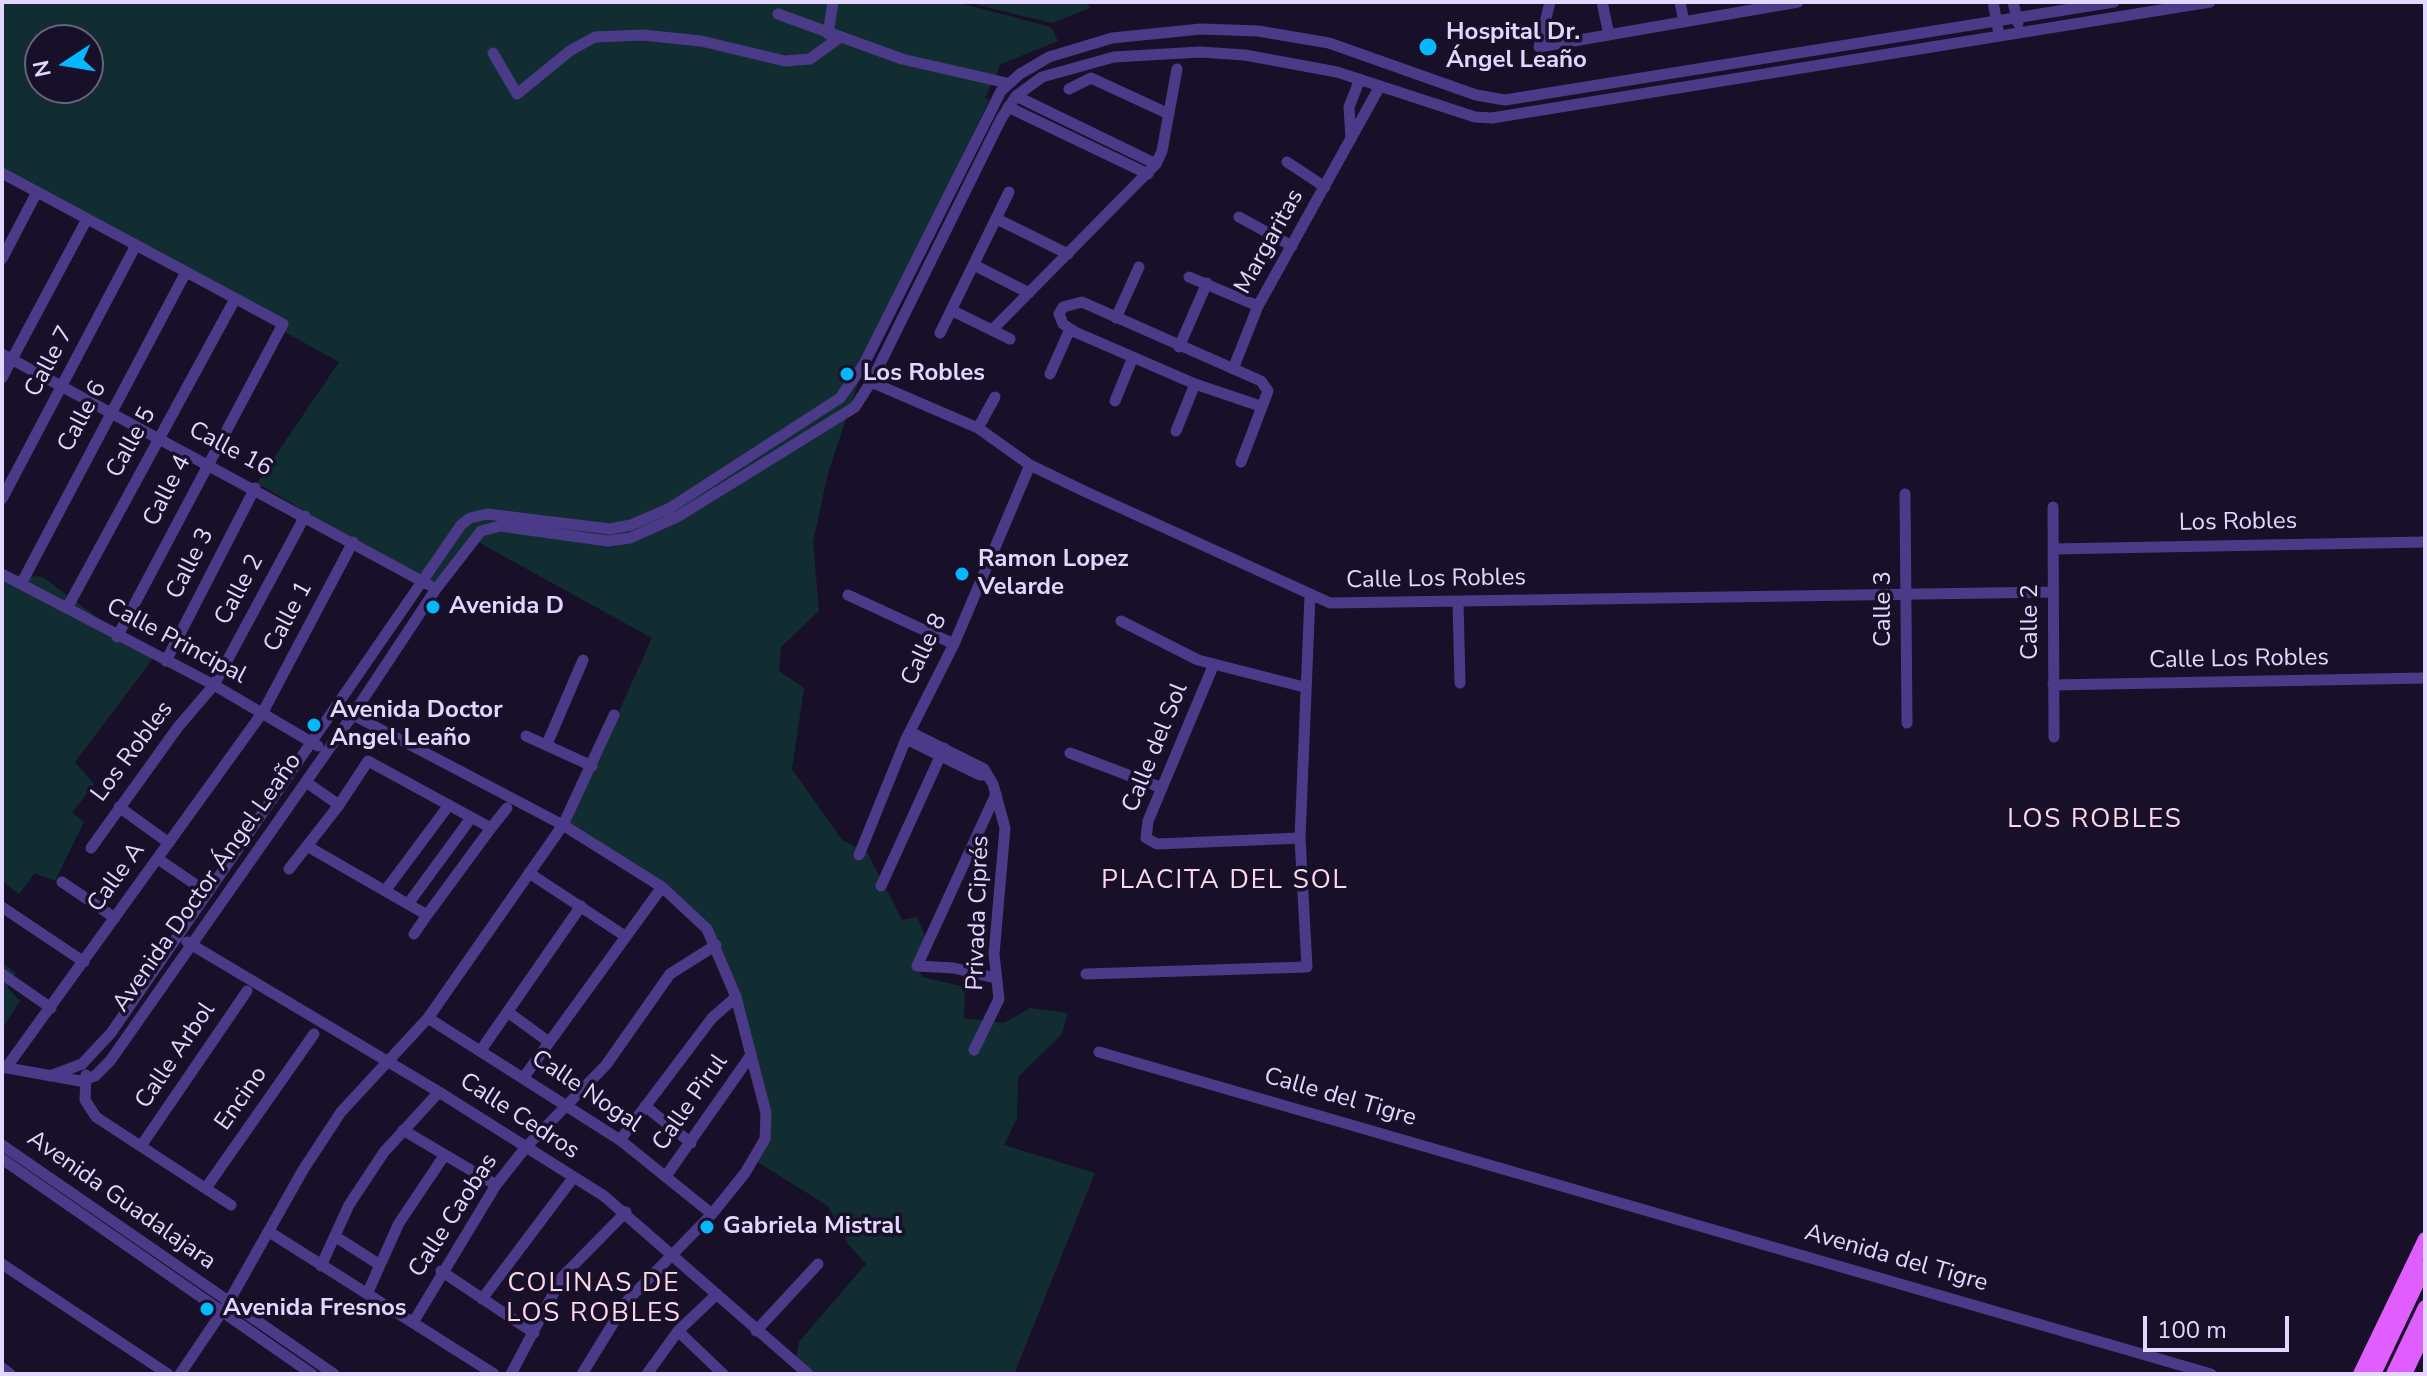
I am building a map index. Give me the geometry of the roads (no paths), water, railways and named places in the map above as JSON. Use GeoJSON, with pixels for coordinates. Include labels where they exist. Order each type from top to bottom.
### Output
{"type":"FeatureCollection","features":[{"type":"Feature","properties":{"kind":"main road"},"geometry":{"type":"LineString","coordinates":[[2360,1374],[2425,1239]]}},
{"type":"Feature","properties":{"kind":"main road"},"geometry":{"type":"LineString","coordinates":[[2374,1374],[2425,1267]]}},
{"type":"Feature","properties":{"kind":"main road"},"geometry":{"type":"LineString","coordinates":[[2393,1374],[2425,1307]]}},
{"type":"Feature","properties":{"kind":"main road"},"geometry":{"type":"LineString","coordinates":[[2405,1374],[2425,1332]]}},
{"type":"Feature","properties":{"kind":"street"},"geometry":{"type":"LineString","coordinates":[[493,53],[517,94],[571,50],[595,37],[643,35],[701,41],[785,61],[810,59],[834,36],[833,2]]}},
{"type":"Feature","properties":{"kind":"street"},"geometry":{"type":"LineString","coordinates":[[1550,2],[1539,47],[1684,22],[1758,5],[1798,2]]}},
{"type":"Feature","properties":{"kind":"street"},"geometry":{"type":"LineString","coordinates":[[1602,2],[1609,35]]}},
{"type":"Feature","properties":{"kind":"street"},"geometry":{"type":"LineString","coordinates":[[1680,2],[1684,22]]}},
{"type":"Feature","properties":{"kind":"street"},"geometry":{"type":"LineString","coordinates":[[1993,2],[1999,35]]}},
{"type":"Feature","properties":{"kind":"street"},"geometry":{"type":"LineString","coordinates":[[2013,2],[2021,31]]}},
{"type":"Feature","properties":{"kind":"street"},"geometry":{"type":"LineString","coordinates":[[778,14],[932,68],[1007,83],[1049,57],[1112,38],[1201,29],[1258,31],[1329,43],[1476,95],[1505,100],[2114,2]]}},
{"type":"Feature","properties":{"kind":"street","name":"Avenida Doctor Ángel Leaño"},"geometry":{"type":"LineString","coordinates":[[87,1080],[110,1061],[477,534],[492,526],[608,541],[630,538],[653,530],[851,410],[871,382],[1008,107],[1016,96],[1042,77],[1114,57],[1200,52],[1297,62],[1475,117],[1492,118],[1999,35],[2139,7],[2210,2]]}},
{"type":"Feature","properties":{"kind":"street"},"geometry":{"type":"LineString","coordinates":[[992,330],[1152,169],[1162,151],[1177,69]]}},
{"type":"Feature","properties":{"kind":"street"},"geometry":{"type":"LineString","coordinates":[[1069,89],[1091,78],[1169,114]]}},
{"type":"Feature","properties":{"kind":"street","name":"Margaritas"},"geometry":{"type":"LineString","coordinates":[[1351,139],[1349,107],[1360,79]]}},
{"type":"Feature","properties":{"kind":"street","name":"Avenida Doctor Ángel Leaño"},"geometry":{"type":"LineString","coordinates":[[49,1076],[82,1064],[111,1033],[449,542],[470,518],[487,514],[610,529],[631,525],[670,508],[840,398],[864,364],[1007,83]]}},
{"type":"Feature","properties":{"kind":"street","name":"Margaritas"},"geometry":{"type":"LineString","coordinates":[[1233,369],[1258,306],[1380,86]]}},
{"type":"Feature","properties":{"kind":"street"},"geometry":{"type":"LineString","coordinates":[[1016,96],[1047,118],[1152,169]]}},
{"type":"Feature","properties":{"kind":"street"},"geometry":{"type":"LineString","coordinates":[[1008,107],[1047,118]]}},
{"type":"Feature","properties":{"kind":"street"},"geometry":{"type":"LineString","coordinates":[[1287,162],[1325,187]]}},
{"type":"Feature","properties":{"kind":"street"},"geometry":{"type":"LineString","coordinates":[[2,173],[235,299]]}},
{"type":"Feature","properties":{"kind":"street"},"geometry":{"type":"LineString","coordinates":[[2,259],[37,192]]}},
{"type":"Feature","properties":{"kind":"street"},"geometry":{"type":"LineString","coordinates":[[940,333],[1009,192]]}},
{"type":"Feature","properties":{"kind":"street"},"geometry":{"type":"LineString","coordinates":[[1239,217],[1292,246]]}},
{"type":"Feature","properties":{"kind":"street"},"geometry":{"type":"LineString","coordinates":[[2,378],[7,357],[87,219]]}},
{"type":"Feature","properties":{"kind":"street"},"geometry":{"type":"LineString","coordinates":[[997,219],[1068,254]]}},
{"type":"Feature","properties":{"kind":"street","name":"Calle 7"},"geometry":{"type":"LineString","coordinates":[[2,499],[136,245]]}},
{"type":"Feature","properties":{"kind":"street"},"geometry":{"type":"LineString","coordinates":[[974,265],[1029,293]]}},
{"type":"Feature","properties":{"kind":"street"},"geometry":{"type":"LineString","coordinates":[[1116,318],[1139,267]]}},
{"type":"Feature","properties":{"kind":"street","name":"Calle 6"},"geometry":{"type":"LineString","coordinates":[[21,584],[186,272]]}},
{"type":"Feature","properties":{"kind":"street"},"geometry":{"type":"LineString","coordinates":[[1189,277],[1258,306]]}},
{"type":"Feature","properties":{"kind":"street"},"geometry":{"type":"LineString","coordinates":[[1179,347],[1207,283]]}},
{"type":"Feature","properties":{"kind":"street","name":"Calle 4"},"geometry":{"type":"LineString","coordinates":[[117,637],[283,324],[235,299]]}},
{"type":"Feature","properties":{"kind":"street","name":"Calle 5"},"geometry":{"type":"LineString","coordinates":[[67,608],[235,299]]}},
{"type":"Feature","properties":{"kind":"street"},"geometry":{"type":"LineString","coordinates":[[1241,462],[1268,391],[1261,381],[1074,302],[1063,307],[1059,314],[1070,329],[1195,384],[1260,406]]}},
{"type":"Feature","properties":{"kind":"street"},"geometry":{"type":"LineString","coordinates":[[951,310],[1010,339]]}},
{"type":"Feature","properties":{"kind":"street"},"geometry":{"type":"LineString","coordinates":[[1050,374],[1070,329]]}},
{"type":"Feature","properties":{"kind":"street","name":"Calle 16"},"geometry":{"type":"LineString","coordinates":[[7,357],[255,488],[436,589]]}},
{"type":"Feature","properties":{"kind":"street"},"geometry":{"type":"LineString","coordinates":[[1115,401],[1133,357]]}},
{"type":"Feature","properties":{"kind":"street","name":"Calle Los Robles"},"geometry":{"type":"LineString","coordinates":[[871,382],[978,428],[1030,465],[1330,603],[2053,592]]}},
{"type":"Feature","properties":{"kind":"street"},"geometry":{"type":"LineString","coordinates":[[1176,431],[1195,384]]}},
{"type":"Feature","properties":{"kind":"street"},"geometry":{"type":"LineString","coordinates":[[978,428],[995,397]]}},
{"type":"Feature","properties":{"kind":"street","name":"Calle 8"},"geometry":{"type":"LineString","coordinates":[[859,855],[908,736],[954,644],[1030,465]]}},
{"type":"Feature","properties":{"kind":"street","name":"Calle 3"},"geometry":{"type":"LineString","coordinates":[[166,661],[255,488]]}},
{"type":"Feature","properties":{"kind":"street","name":"Calle 3"},"geometry":{"type":"LineString","coordinates":[[1905,494],[1907,723]]}},
{"type":"Feature","properties":{"kind":"street","name":"Calle 2"},"geometry":{"type":"LineString","coordinates":[[2053,507],[2054,737]]}},
{"type":"Feature","properties":{"kind":"street","name":"Calle 2"},"geometry":{"type":"LineString","coordinates":[[214,685],[305,516]]}},
{"type":"Feature","properties":{"kind":"street","name":"Calle 1"},"geometry":{"type":"LineString","coordinates":[[263,712],[353,542]]}},
{"type":"Feature","properties":{"kind":"street"},"geometry":{"type":"LineString","coordinates":[[449,542],[450,551],[455,555],[464,551]]}},
{"type":"Feature","properties":{"kind":"street","name":"Los Robles"},"geometry":{"type":"LineString","coordinates":[[2053,549],[2425,542]]}},
{"type":"Feature","properties":{"kind":"street","name":"Calle Principal"},"geometry":{"type":"LineString","coordinates":[[2,574],[117,637],[214,685],[327,752]]}},
{"type":"Feature","properties":{"kind":"street"},"geometry":{"type":"LineString","coordinates":[[848,595],[954,644]]}},
{"type":"Feature","properties":{"kind":"street"},"geometry":{"type":"LineString","coordinates":[[1086,974],[1307,967],[1300,838],[1310,596]]}},
{"type":"Feature","properties":{"kind":"street"},"geometry":{"type":"LineString","coordinates":[[1458,602],[1460,683]]}},
{"type":"Feature","properties":{"kind":"street","name":"Calle del Sol"},"geometry":{"type":"LineString","coordinates":[[1121,621],[1198,660],[1304,687]]}},
{"type":"Feature","properties":{"kind":"street"},"geometry":{"type":"LineString","coordinates":[[547,744],[583,660]]}},
{"type":"Feature","properties":{"kind":"street","name":"Calle del Sol"},"geometry":{"type":"LineString","coordinates":[[1214,664],[1148,821],[1146,838],[1157,844],[1300,838]]}},
{"type":"Feature","properties":{"kind":"street","name":"Calle Los Robles"},"geometry":{"type":"LineString","coordinates":[[2053,685],[2425,678]]}},
{"type":"Feature","properties":{"kind":"street","name":"Los Robles"},"geometry":{"type":"LineString","coordinates":[[91,848],[214,685]]}},
{"type":"Feature","properties":{"kind":"street"},"geometry":{"type":"LineString","coordinates":[[336,706],[563,825],[662,887],[691,911],[716,945],[736,997],[766,1113],[766,1132],[754,1160],[712,1214],[622,1308],[582,1374]]}},
{"type":"Feature","properties":{"kind":"street","name":"Calle A"},"geometry":{"type":"LineString","coordinates":[[4,1068],[51,1008],[263,712]]}},
{"type":"Feature","properties":{"kind":"street"},"geometry":{"type":"LineString","coordinates":[[180,1374],[226,1308],[271,1233],[303,1170],[341,1112],[428,1018],[563,825],[614,715]]}},
{"type":"Feature","properties":{"kind":"street"},"geometry":{"type":"LineString","coordinates":[[526,736],[592,766]]}},
{"type":"Feature","properties":{"kind":"street","name":"Privada Ciprés"},"geometry":{"type":"LineString","coordinates":[[908,736],[984,769],[996,794],[1005,828],[995,978],[999,999],[974,1050]]}},
{"type":"Feature","properties":{"kind":"street"},"geometry":{"type":"LineString","coordinates":[[881,886],[943,752]]}},
{"type":"Feature","properties":{"kind":"street"},"geometry":{"type":"LineString","coordinates":[[1070,753],[1162,788]]}},
{"type":"Feature","properties":{"kind":"street"},"geometry":{"type":"LineString","coordinates":[[289,869],[339,805],[368,761],[491,828]]}},
{"type":"Feature","properties":{"kind":"street"},"geometry":{"type":"LineString","coordinates":[[306,782],[339,805]]}},
{"type":"Feature","properties":{"kind":"street"},"geometry":{"type":"LineString","coordinates":[[995,978],[954,968],[917,966],[996,794]]}},
{"type":"Feature","properties":{"kind":"street"},"geometry":{"type":"LineString","coordinates":[[385,891],[449,805]]}},
{"type":"Feature","properties":{"kind":"street"},"geometry":{"type":"LineString","coordinates":[[119,807],[169,843]]}},
{"type":"Feature","properties":{"kind":"street"},"geometry":{"type":"LineString","coordinates":[[414,934],[507,808]]}},
{"type":"Feature","properties":{"kind":"street"},"geometry":{"type":"LineString","coordinates":[[408,904],[471,818]]}},
{"type":"Feature","properties":{"kind":"street"},"geometry":{"type":"LineString","coordinates":[[307,846],[427,915]]}},
{"type":"Feature","properties":{"kind":"street"},"geometry":{"type":"LineString","coordinates":[[158,859],[208,893]]}},
{"type":"Feature","properties":{"kind":"street"},"geometry":{"type":"LineString","coordinates":[[529,873],[625,936]]}},
{"type":"Feature","properties":{"kind":"street"},"geometry":{"type":"LineString","coordinates":[[62,882],[115,918]]}},
{"type":"Feature","properties":{"kind":"street"},"geometry":{"type":"LineString","coordinates":[[524,1077],[662,887]]}},
{"type":"Feature","properties":{"kind":"street"},"geometry":{"type":"LineString","coordinates":[[481,1050],[581,906]]}},
{"type":"Feature","properties":{"kind":"street"},"geometry":{"type":"LineString","coordinates":[[2,907],[84,962]]}},
{"type":"Feature","properties":{"kind":"street","name":"Calle Cedros"},"geometry":{"type":"LineString","coordinates":[[177,936],[439,1092],[626,1212],[756,1331],[791,1369],[808,1374]]}},
{"type":"Feature","properties":{"kind":"street","name":"Calle Caobas"},"geometry":{"type":"LineString","coordinates":[[414,1321],[441,1271],[496,1185],[526,1147],[606,1065],[670,974],[716,945]]}},
{"type":"Feature","properties":{"kind":"street"},"geometry":{"type":"LineString","coordinates":[[2,974],[51,1008]]}},
{"type":"Feature","properties":{"kind":"street","name":"Calle Arbol"},"geometry":{"type":"LineString","coordinates":[[141,1146],[247,991]]}},
{"type":"Feature","properties":{"kind":"street"},"geometry":{"type":"LineString","coordinates":[[620,1140],[712,1018],[736,997]]}},
{"type":"Feature","properties":{"kind":"street","name":"Calle Nogal"},"geometry":{"type":"LineString","coordinates":[[509,1013],[549,1042]]}},
{"type":"Feature","properties":{"kind":"street","name":"Calle Nogal"},"geometry":{"type":"LineString","coordinates":[[428,1018],[570,1105],[620,1140],[712,1214]]}},
{"type":"Feature","properties":{"kind":"street","name":"Encino"},"geometry":{"type":"LineString","coordinates":[[206,1188],[314,1034]]}},
{"type":"Feature","properties":{"kind":"street","name":"Calle del Tigre"},"geometry":{"type":"LineString","coordinates":[[1099,1052],[1568,1187]]}},
{"type":"Feature","properties":{"kind":"street","name":"Calle Pirul"},"geometry":{"type":"LineString","coordinates":[[666,1176],[751,1055]]}},
{"type":"Feature","properties":{"kind":"street"},"geometry":{"type":"LineString","coordinates":[[82,1064],[87,1080],[88,1109],[231,1205]]}},
{"type":"Feature","properties":{"kind":"street"},"geometry":{"type":"LineString","coordinates":[[4,1068],[87,1080]]}},
{"type":"Feature","properties":{"kind":"street"},"geometry":{"type":"LineString","coordinates":[[321,1266],[349,1205],[403,1130],[439,1092]]}},
{"type":"Feature","properties":{"kind":"street","name":"Calle Nogal"},"geometry":{"type":"LineString","coordinates":[[645,1106],[691,1143]]}},
{"type":"Feature","properties":{"kind":"street"},"geometry":{"type":"LineString","coordinates":[[403,1130],[496,1185]]}},
{"type":"Feature","properties":{"kind":"street","name":"Avenida Guadalajara"},"geometry":{"type":"LineString","coordinates":[[2,1145],[18,1164],[226,1308],[312,1374]]}},
{"type":"Feature","properties":{"kind":"street"},"geometry":{"type":"LineString","coordinates":[[367,1294],[399,1223],[444,1156]]}},
{"type":"Feature","properties":{"kind":"street","name":"Avenida Guadalajara"},"geometry":{"type":"LineString","coordinates":[[2,1159],[18,1164]]}},
{"type":"Feature","properties":{"kind":"street"},"geometry":{"type":"LineString","coordinates":[[482,1299],[573,1178]]}},
{"type":"Feature","properties":{"kind":"street","name":"Avenida del Tigre"},"geometry":{"type":"LineString","coordinates":[[1568,1187],[2211,1374]]}},
{"type":"Feature","properties":{"kind":"street"},"geometry":{"type":"LineString","coordinates":[[511,1374],[562,1277],[626,1212]]}},
{"type":"Feature","properties":{"kind":"street"},"geometry":{"type":"LineString","coordinates":[[271,1233],[494,1374]]}},
{"type":"Feature","properties":{"kind":"street"},"geometry":{"type":"LineString","coordinates":[[336,1237],[380,1265]]}},
{"type":"Feature","properties":{"kind":"street"},"geometry":{"type":"LineString","coordinates":[[2,1264],[168,1374]]}},
{"type":"Feature","properties":{"kind":"street"},"geometry":{"type":"LineString","coordinates":[[756,1331],[818,1264]]}},
{"type":"Feature","properties":{"kind":"street"},"geometry":{"type":"LineString","coordinates":[[441,1271],[534,1333]]}},
{"type":"Feature","properties":{"kind":"street"},"geometry":{"type":"LineString","coordinates":[[647,1374],[678,1331],[717,1294]]}},
{"type":"Feature","properties":{"kind":"street","name":"Avenida Guadalajara"},"geometry":{"type":"LineString","coordinates":[[226,1308],[334,1374]]}},
{"type":"Feature","properties":{"kind":"street"},"geometry":{"type":"LineString","coordinates":[[678,1331],[719,1372]]}},
{"type":"Feature","properties":{"kind":"street"},"geometry":{"type":"LineString","coordinates":[[2,1368],[10,1374]]}},
{"type":"Feature","properties":{"kind":"place","name":"Hospital Dr. Ángel Leaño"},"geometry":{"type":"Point","coordinates":[1428,47]}},
{"type":"Feature","properties":{"kind":"place","name":"Los Robles"},"geometry":{"type":"Point","coordinates":[847,374]}},
{"type":"Feature","properties":{"kind":"place","name":"Ramon Lopez Velarde"},"geometry":{"type":"Point","coordinates":[962,574]}},
{"type":"Feature","properties":{"kind":"place","name":"Avenida D"},"geometry":{"type":"Point","coordinates":[433,607]}},
{"type":"Feature","properties":{"kind":"place","name":"Avenida Doctor Angel Leaño"},"geometry":{"type":"Point","coordinates":[314,725]}},
{"type":"Feature","properties":{"kind":"place","name":"Gabriela Mistral"},"geometry":{"type":"Point","coordinates":[707,1227]}},
{"type":"Feature","properties":{"kind":"place","name":"Avenida Fresnos"},"geometry":{"type":"Point","coordinates":[207,1309]}},
{"type":"Feature","properties":{"kind":"district","name":"LOS ROBLES"},"geometry":{"type":"Point","coordinates":[2095,821]}},
{"type":"Feature","properties":{"kind":"district","name":"PLACITA DEL SOL"},"geometry":{"type":"Point","coordinates":[1225,882]}},
{"type":"Feature","properties":{"kind":"district","name":"COLINAS DE LOS ROBLES"},"geometry":{"type":"Point","coordinates":[594,1300]}}]}
